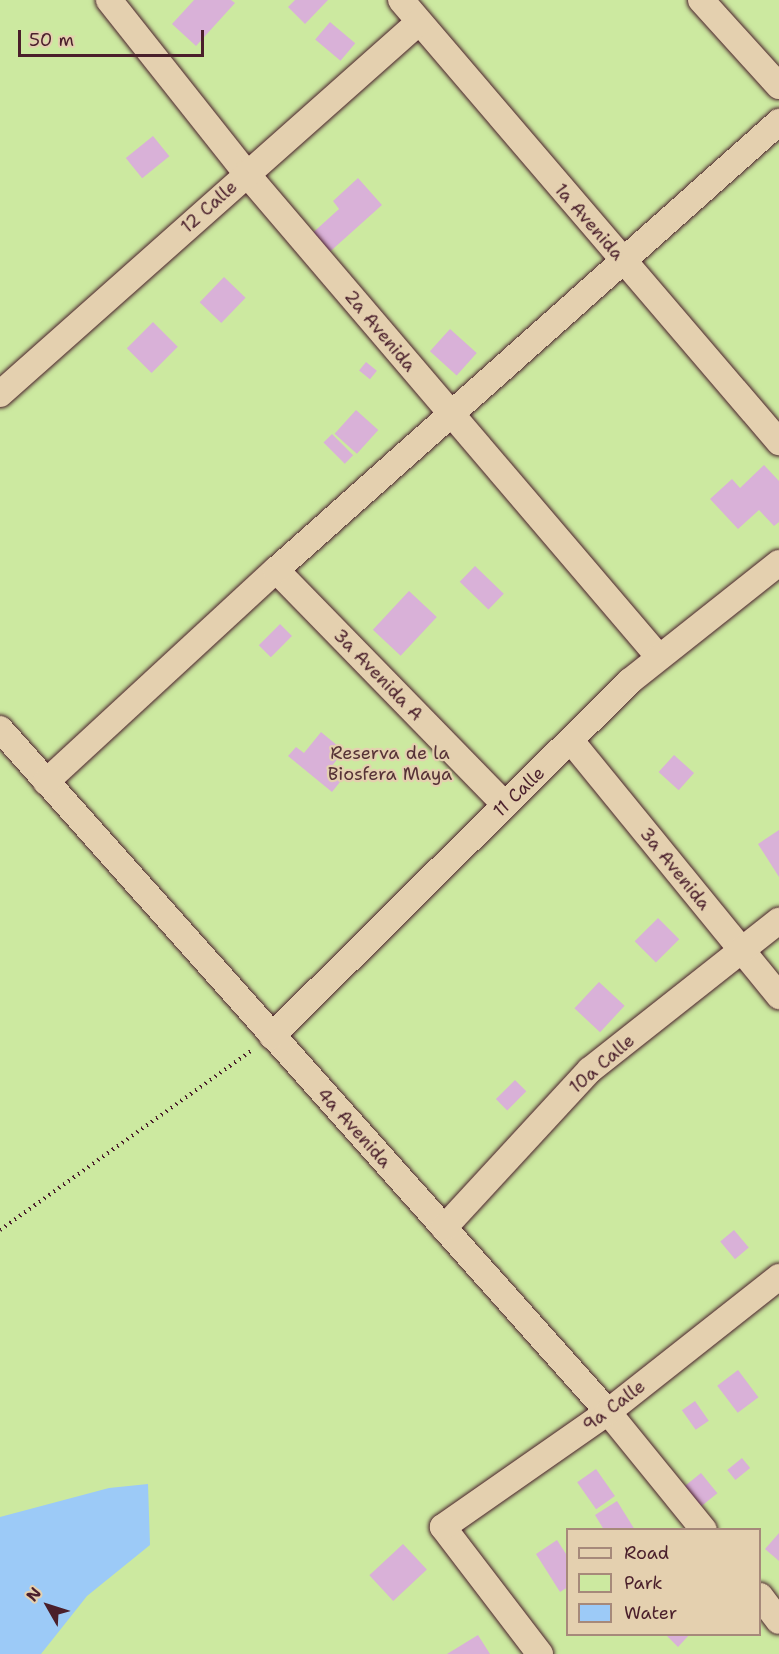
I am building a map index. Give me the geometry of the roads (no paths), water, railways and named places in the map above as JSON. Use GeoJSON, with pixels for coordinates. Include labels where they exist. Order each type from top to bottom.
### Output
{"type":"FeatureCollection","features":[{"type":"Feature","properties":{"kind":"street","name":"2a Avenida"},"geometry":{"type":"LineString","coordinates":[[109,0],[246,173],[658,656]]}},
{"type":"Feature","properties":{"kind":"street","name":"1a Avenida"},"geometry":{"type":"LineString","coordinates":[[401,0],[779,442]]}},
{"type":"Feature","properties":{"kind":"street"},"geometry":{"type":"LineString","coordinates":[[700,0],[779,86]]}},
{"type":"Feature","properties":{"kind":"street","name":"12 Calle"},"geometry":{"type":"LineString","coordinates":[[0,394],[418,22]]}},
{"type":"Feature","properties":{"kind":"street"},"geometry":{"type":"LineString","coordinates":[[46,782],[276,570],[779,122]]}},
{"type":"Feature","properties":{"kind":"street","name":"11 Calle"},"geometry":{"type":"LineString","coordinates":[[272,1036],[658,656],[779,563]]}},
{"type":"Feature","properties":{"kind":"street","name":"3a Avenida A"},"geometry":{"type":"LineString","coordinates":[[276,570],[505,805]]}},
{"type":"Feature","properties":{"kind":"street","name":"4a Avenida"},"geometry":{"type":"LineString","coordinates":[[0,729],[608,1412],[702,1528]]}},
{"type":"Feature","properties":{"kind":"street","name":"3a Avenida"},"geometry":{"type":"LineString","coordinates":[[572,742],[779,996]]}},
{"type":"Feature","properties":{"kind":"street","name":"10a Calle"},"geometry":{"type":"LineString","coordinates":[[444,1228],[590,1070],[742,953],[779,921]]}},
{"type":"Feature","properties":{"kind":"street","name":"9a Calle"},"geometry":{"type":"LineString","coordinates":[[540,1654],[443,1527],[608,1412],[779,1277]]}},
{"type":"Feature","properties":{"kind":"street"},"geometry":{"type":"LineString","coordinates":[[761,1598],[778,1618]]}},
{"type":"Feature","properties":{"kind":"water"},"geometry":{"type":"Polygon","coordinates":[[[148,1484],[150,1545],[87,1596],[41,1654],[0,1654],[0,1517],[109,1488],[148,1484]]]}},
{"type":"Feature","properties":{"kind":"park label","name":"Reserva de la Biosfera Maya"},"geometry":{"type":"Point","coordinates":[390,764]}}]}
